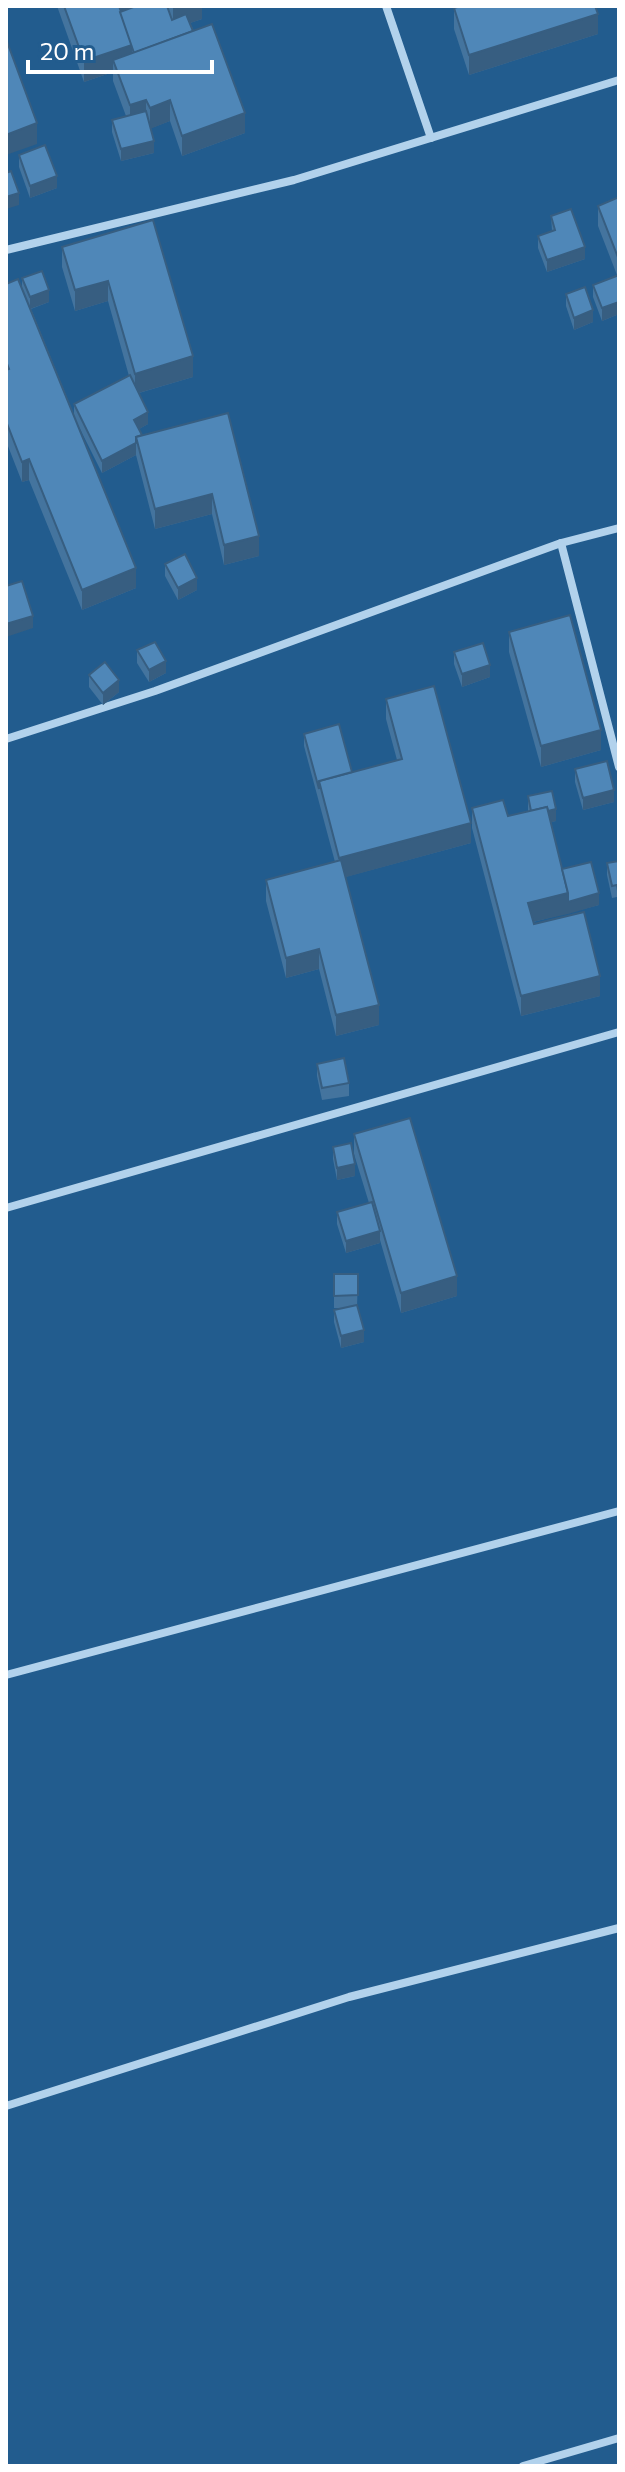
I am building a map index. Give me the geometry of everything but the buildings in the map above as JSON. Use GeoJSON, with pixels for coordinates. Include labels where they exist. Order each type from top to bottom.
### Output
{"type":"FeatureCollection","features":[{"type":"Feature","properties":{"kind":"street"},"geometry":{"type":"LineString","coordinates":[[386,6],[431,138]]}},
{"type":"Feature","properties":{"kind":"street"},"geometry":{"type":"LineString","coordinates":[[6,250],[294,180],[619,80]]}},
{"type":"Feature","properties":{"kind":"street"},"geometry":{"type":"LineString","coordinates":[[6,739],[155,691],[561,543],[619,528]]}},
{"type":"Feature","properties":{"kind":"street"},"geometry":{"type":"LineString","coordinates":[[561,543],[619,767]]}},
{"type":"Feature","properties":{"kind":"street"},"geometry":{"type":"LineString","coordinates":[[6,1208],[619,1032]]}},
{"type":"Feature","properties":{"kind":"street"},"geometry":{"type":"LineString","coordinates":[[6,1675],[619,1511]]}},
{"type":"Feature","properties":{"kind":"street"},"geometry":{"type":"LineString","coordinates":[[6,2106],[349,1997],[619,1928]]}},
{"type":"Feature","properties":{"kind":"street"},"geometry":{"type":"LineString","coordinates":[[523,2466],[619,2438]]}}]}
